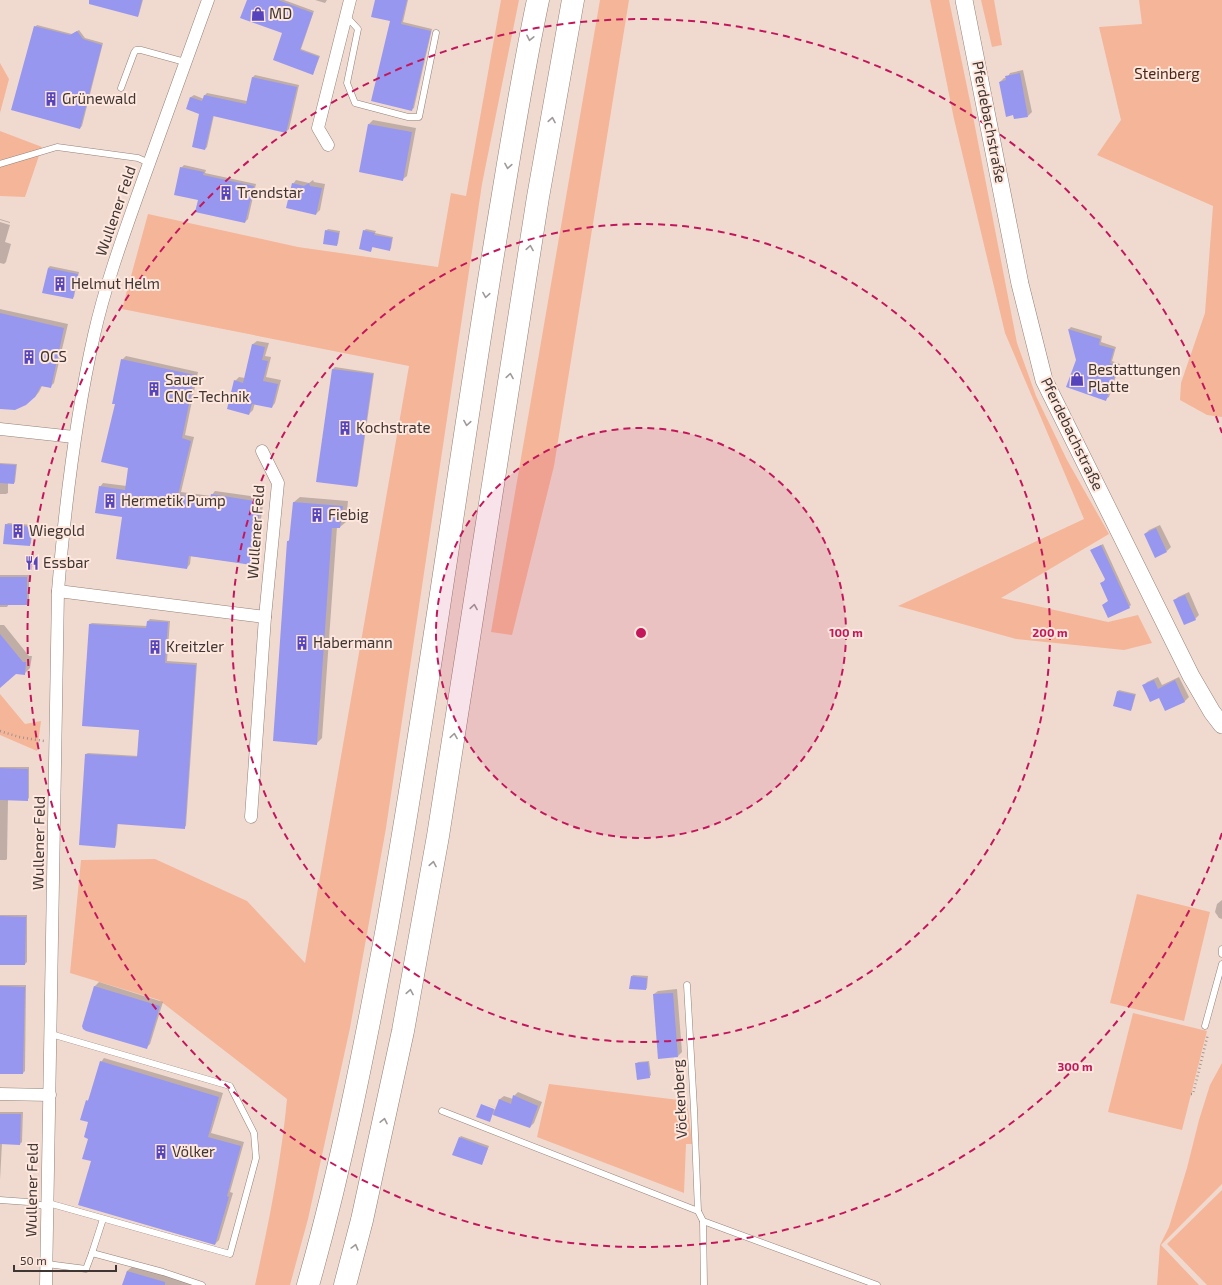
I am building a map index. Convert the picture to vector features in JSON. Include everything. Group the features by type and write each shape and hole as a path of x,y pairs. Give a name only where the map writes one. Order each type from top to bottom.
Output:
{"highway":[{"path":"308,1285 325,1225 368,1030 404,833 489,280 527,51 538,0"},
{"path":"344,1285 362,1220 404,1031 438,836 538,197 573,0"}],"main road":[{"name":"Pferdebachstraße","path":"964,0 1020,284 1044,380 1191,676 1212,712 1222,725"}],"street":[{"name":"Wullener Feld","path":"46,1285 58,591 65,512 74,437 94,335 104,298 149,163 208,0"},
{"path":"328,145 318,128 350,0"},
{"path":"0,429 74,437"},
{"name":"Wullener Feld","path":"251,818 265,617 278,483 262,451"},
{"path":"58,591 265,617"},
{"path":"0,1094 50,1095"}],"lane":[{"path":"346,16 358,29 348,83 355,103 408,117 419,117 436,33"},
{"path":"121,88 136,50 186,62"},
{"path":"0,164 57,147 138,158 149,163"},
{"path":"1222,949 1222,954"},
{"path":"1206,1026 1222,964"},
{"name":"Vöckenberg","path":"687,985 698,1211"},
{"path":"0,1200 48,1205 230,1254 256,1158 254,1133 230,1086 51,1034"},
{"path":"442,1111 698,1211 703,1221 704,1285"},
{"path":"47,1264 86,1268 103,1219"},
{"path":"703,1221 877,1285"},
{"path":"92,1253 163,1272 202,1285"}],"path":[{"path":"0,731 19,737 56,743"},
{"path":"1191,1094 1193,1094 1208,1032 1206,1026"}],"green space":[{"path":"501,0 519,0 482,184 386,828 350,1028 308,1219 290,1285 255,1285 274,1192 287,1099 159,1000 70,973 81,860 155,859 247,901 305,963 409,366 122,309 148,214 298,247 438,267 451,193 466,196"},
{"path":"600,0 629,0 554,466 512,635 491,632"},
{"path":"930,0 949,0 1017,343 1036,396 1067,460 1109,534 1001,598 1108,622 1138,615 1152,643 1124,650 1016,639 898,606 1084,519 1005,333 954,119"},
{"path":"981,0 994,0 1002,45 992,47"},
{"name":"Steinberg","path":"1139,0 1222,0 1222,417 1207,415 1180,400 1181,383 1205,313 1213,206 1097,155 1121,120 1099,27 1142,24"},
{"path":"0,63 9,79 0,113"},
{"path":"0,131 42,147 25,197 0,196"},
{"path":"0,694 25,724 41,721 37,751 0,735"},
{"path":"1137,894 1210,912 1184,1021 1110,1003"},
{"path":"1133,1013 1207,1031 1182,1130 1108,1112"},
{"path":"1222,1063 1222,1184 1161,1245 1199,1285 1157,1285 1160,1245 1169,1227 1210,1085"},
{"path":"549,1084 687,1101 692,1144 686,1144 684,1193 537,1137"},
{"path":"1222,1190 1222,1285 1207,1285 1167,1244"}],"building":[{"path":"89,0 142,0 138,17 89,4"},
{"path":"247,0 278,0 313,13 300,50 319,57 313,75 273,60 282,33 240,18"},
{"path":"375,0 407,0 401,24 431,31 412,111 371,101 390,21 371,17"},
{"path":"34,26 70,35 77,31 83,39 102,45 80,129 11,110"},
{"path":"1020,73 1028,117 1014,119 1013,115 1006,117 999,82 1006,80 1005,76"},
{"path":"252,77 297,87 286,133 213,116 205,150 192,147 199,114 186,109 190,97 202,101 204,95 246,104"},
{"path":"368,124 412,132 403,181 359,172"},
{"name":"Trendstar","path":"180,167 204,172 203,175 254,186 245,223 195,212 198,200 174,195"},
{"path":"292,183 304,186 309,183 310,186 322,188 316,215 286,208"},
{"path":"325,230 339,233 337,246 323,244"},
{"path":"363,230 375,233 374,235 392,238 390,251 372,247 371,252 359,249"},
{"name":"Helmut Helm","path":"48,268 78,274 73,299 42,293"},
{"name":"OCS","path":"0,313 64,328 51,388 41,386 35,397 26,405 15,410 0,409"},
{"path":"1068,329 1100,339 1099,345 1114,349 1110,363 1118,366 1106,401 1066,387 1076,360"},
{"path":"252,344 265,347 262,360 268,361 263,381 278,384 272,408 252,404 249,415 227,409 234,380 243,383"},
{"path":"121,359 195,375 182,438 191,441 178,495 210,499 211,494 261,502 252,565 189,556 187,569 116,559 122,517 95,513 99,486 125,490 128,468 101,462 115,404 112,404"},
{"name":"Kochstrate","path":"332,369 373,374 357,487 316,482"},
{"path":"0,464 16,465 14,484 0,483"},
{"name":"Habermann","path":"293,502 343,506 340,528 332,528 317,745 273,741 287,541 289,541"},
{"name":"Wiegold","path":"5,524 32,527 30,546 3,544"},
{"path":"1156,528 1167,552 1155,558 1144,534"},
{"path":"1101,545 1130,608 1108,618 1102,605 1108,601 1100,583 1105,579 1090,550"},
{"path":"0,577 27,577 27,605 0,605"},
{"path":"1185,595 1196,620 1184,625 1173,600"},
{"path":"147,621 168,622 165,663 196,665 185,829 117,824 115,848 79,845 85,754 137,757 139,730 82,726 89,624 146,628"},
{"path":"0,634 23,662 26,662 25,675 16,674 0,688"},
{"path":"1154,680 1158,689 1175,680 1185,702 1165,711 1159,698 1150,702 1142,685"},
{"path":"1117,691 1135,695 1131,711 1113,706"},
{"path":"0,768 28,769 28,801 0,800"},
{"path":"0,916 26,917 25,965 0,965"},
{"path":"631,976 647,978 646,990 629,989"},
{"path":"0,986 25,987 23,1074 0,1074"},
{"path":"94,986 160,1006 147,1049 83,1029 82,1026"},
{"path":"673,993 678,1057 658,1059 653,994"},
{"name":"Völker","path":"100,1061 219,1097 208,1137 241,1146 227,1196 229,1197 215,1245 78,1205 91,1161 82,1159 88,1139 84,1137 88,1122 80,1120 86,1100 88,1101"},
{"path":"648,1062 650,1078 637,1080 635,1063"},
{"path":"513,1095 538,1106 530,1128 493,1115 499,1099 511,1104"},
{"path":"481,1104 494,1109 490,1122 476,1117"},
{"path":"0,1114 21,1114 20,1145 0,1144"},
{"path":"459,1137 488,1148 482,1165 452,1155"},
{"path":"127,1271 165,1282 165,1285 122,1285"}],"place":[{"name":"MD","path":"258,14"},
{"name":"Grünewald","path":"51,99"},
{"name":"Trendstar","path":"226,193"},
{"name":"Helmut Helm","path":"60,284"},
{"name":"OCS","path":"29,357"},
{"name":"Bestattungen Platte","path":"1077,379"},
{"name":"Sauer CNC-Technik","path":"154,389"},
{"name":"Kochstrate","path":"345,428"},
{"name":"Hermetik Pump","path":"110,501"},
{"name":"Fiebig","path":"317,515"},
{"name":"Wiegold","path":"18,531"},
{"name":"Essbar","path":"32,563"},
{"name":"Habermann","path":"302,643"},
{"name":"Kreitzler","path":"155,647"},
{"name":"Völker","path":"161,1152"}]}
